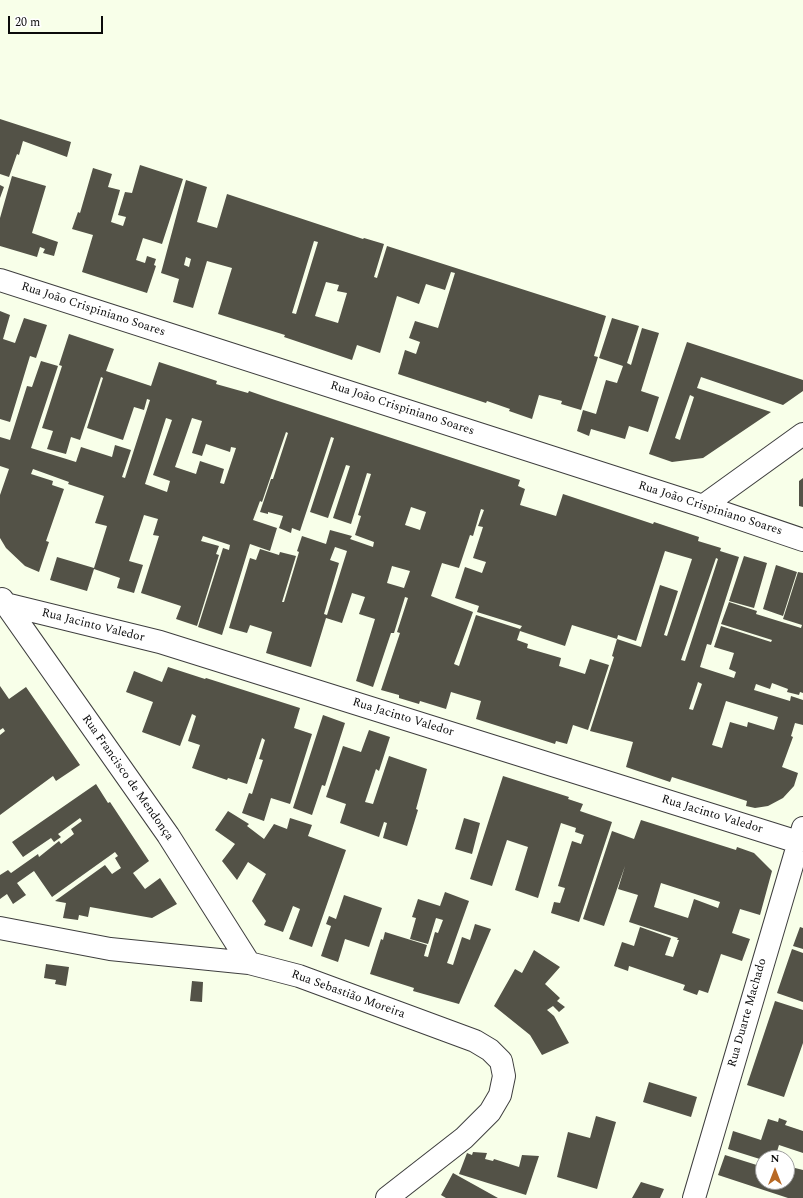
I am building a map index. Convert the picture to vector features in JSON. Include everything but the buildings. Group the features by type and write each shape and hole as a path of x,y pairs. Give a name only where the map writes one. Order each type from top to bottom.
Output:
{"street":[{"name":"Rua João Crispiniano Soares","path":"0,280 703,506 803,540"},
{"path":"703,506 803,434"},
{"name":"Rua Jacinto Valedor","path":"3,600 160,642 801,835"},
{"name":"Rua Francisco de Mendonça","path":"3,600 168,835 249,963"},
{"name":"Rua Duarte Machado","path":"694,1198 801,835"},
{"name":"Rua Sebastião Moreira","path":"0,928 110,949 249,963 299,976 475,1041 490,1050 501,1061 504,1076 500,1094 490,1112 464,1138 387,1198"}]}
